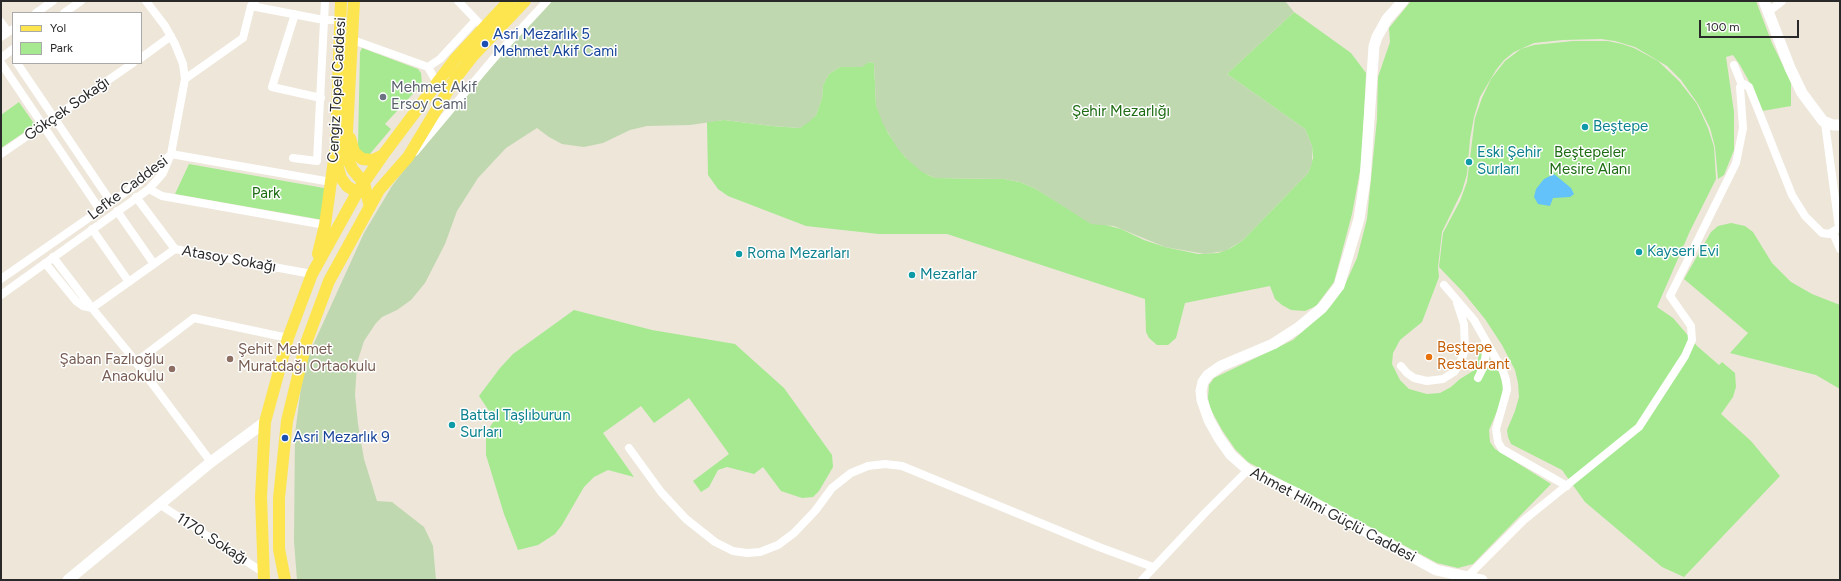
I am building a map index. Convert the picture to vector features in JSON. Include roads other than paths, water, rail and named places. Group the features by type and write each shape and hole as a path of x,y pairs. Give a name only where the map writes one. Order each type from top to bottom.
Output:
{"main road":[{"name":"Cengiz Topel Caddesi","path":"312,274 325,225 336,145 341,1"},
{"name":"Cengiz Topel Caddesi","path":"354,1 346,150 348,160 363,189"},
{"path":"264,577 261,497 265,422 288,338 312,274 383,155 460,54 480,24 509,1"},
{"path":"285,580 279,549 279,498 286,421 306,343 329,281 380,190 408,157 446,92 459,74 525,1"},
{"path":"348,130 354,152 358,156 367,160 378,158 383,155"},
{"path":"336,145 338,168 341,178 347,186 380,190"},
{"path":"363,189 370,207"}],"street":[{"path":"37,12 53,1"},
{"path":"65,12 81,1"},
{"path":"146,1 172,36 183,64 184,79 171,154 330,182"},
{"path":"293,158 317,161 325,1"},
{"path":"428,67 440,59 480,24 458,1"},
{"path":"408,157 420,148 469,88 547,1"},
{"name":"Ahmet Hilmi Güçlü Caddesi","path":"1403,1 1387,19 1377,37 1374,46 1365,180 1359,219 1339,286 1322,308 1298,328 1273,344 1221,366 1208,375 1203,382 1201,391 1202,400 1209,420 1219,438 1231,455 1248,470 1302,496 1436,570 1482,580"},
{"path":"1764,1 1790,68 1802,93 1813,110 1826,123 1834,126 1840,125"},
{"path":"1768,12 1782,1"},
{"path":"184,79 243,38 253,4 324,20 341,20"},
{"path":"294,14 272,87 321,98"},
{"path":"1,22 7,33"},
{"path":"142,57 172,36"},
{"path":"353,40 428,67 437,83"},
{"path":"1,58 12,53"},
{"path":"1,63 100,210"},
{"path":"18,64 111,202"},
{"name":"Gökçek Sokağı","path":"1,154 132,64"},
{"path":"1734,65 1742,85"},
{"path":"1742,85 1749,87 1796,200 1805,216 1822,233 1833,233 1839,228 1826,123"},
{"path":"1468,576 1524,520 1639,428 1685,356 1692,340 1692,333 1688,320 1670,296 1736,163 1743,128 1739,90 1742,85"},
{"name":"Lefke Caddesi","path":"1,294 149,189 163,173 171,154"},
{"name":"Lefke Caddesi","path":"2,277 139,183 171,154"},
{"path":"149,189 162,196 325,225"},
{"path":"136,198 175,249"},
{"path":"117,211 154,264"},
{"path":"92,229 129,282"},
{"path":"1833,233 1840,249"},
{"name":"Atasoy Sokağı","path":"92,308 175,249 312,274"},
{"path":"54,257 92,308 136,362 211,462"},
{"path":"45,263 76,301 83,306 92,308"},
{"path":"2,277 10,288"},
{"path":"1444,285 1474,320 1503,371 1507,390 1496,429 1498,442 1502,449 1567,486"},
{"path":"1401,366 1414,378 1427,381 1443,379 1454,372 1460,363 1465,350 1464,324 1456,299"},
{"path":"136,362 194,318 288,338"},
{"path":"1478,378 1484,366 1486,352 1485,338"},
{"path":"68,580 91,559 211,462 265,422"},
{"path":"629,448 661,492 686,519 715,542 733,551 747,553 760,552 778,545 794,533 814,512 832,488 851,473 868,466 885,464 909,469 1099,548 1153,567"},
{"path":"1142,580 1248,470"},
{"name":"1170. Sokağı","path":"160,504 264,577"},
{"path":"76,580 91,559"}],"water":[{"path":"1554,174 1571,188 1574,194 1570,197 1553,198 1550,206 1538,204 1534,197 1536,189 1544,179"}],"place":[{"name":"Asri Mezarlık 5 Mehmet Akif Cami","path":"485,44"},
{"name":"Mehmet Akif Ersoy Cami","path":"383,97"},
{"name":"Beştepe","path":"1585,127"},
{"name":"Eski Şehir Surları","path":"1469,162"},
{"name":"Kayseri Evi","path":"1639,252"},
{"name":"Roma Mezarları","path":"739,254"},
{"name":"Mezarlar","path":"912,275"},
{"name":"Beştepe Restaurant","path":"1429,357"},
{"name":"Şehit Mehmet Muratdağı Ortaokulu","path":"230,359"},
{"name":"Şaban Fazlıoğlu Anaokulu","path":"172,369"},
{"name":"Battal Taşlıburun Surları","path":"452,425"},
{"name":"Asri Mezarlık 9","path":"285,438"}],"park label":[{"name":"Şehir Mezarlığı","path":"1121,112"},
{"name":"Beştepeler Mesire Alanı","path":"1590,162"},
{"name":"Park","path":"266,194"}]}
